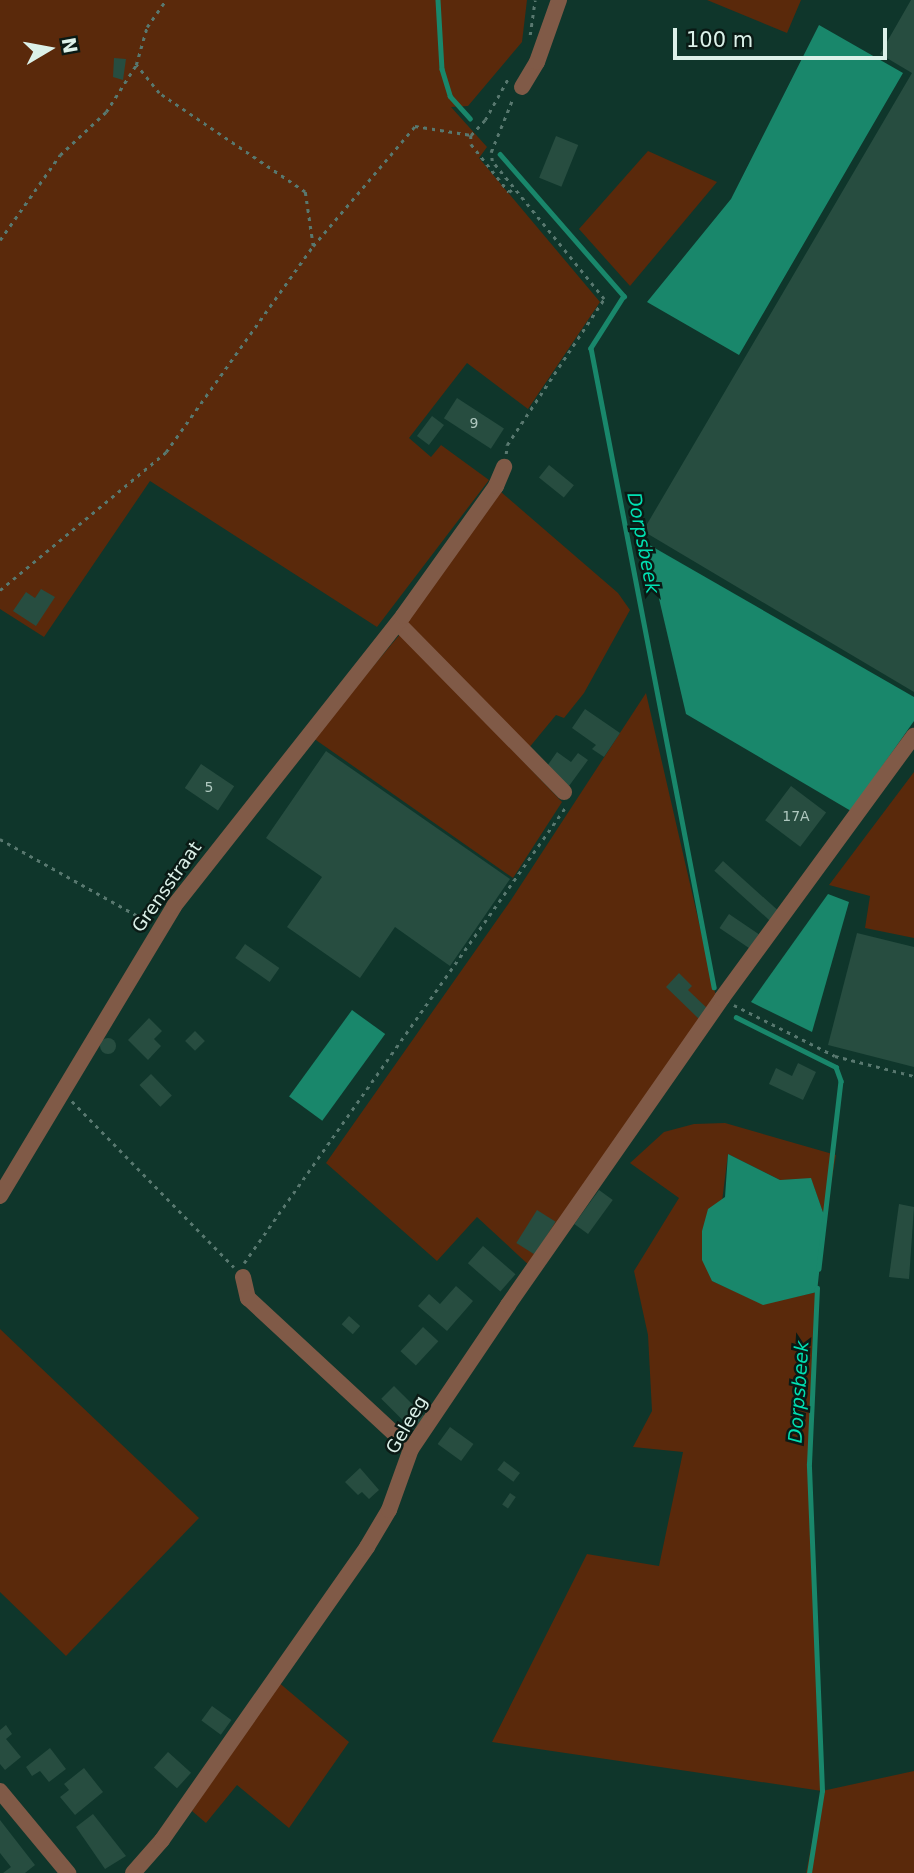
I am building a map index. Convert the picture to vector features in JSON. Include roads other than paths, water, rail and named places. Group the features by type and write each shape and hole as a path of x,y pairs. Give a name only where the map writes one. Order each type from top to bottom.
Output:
{"street":[{"path":"522,87 537,62 559,0"},
{"name":"Grensstraat","path":"0,1196 160,928 398,622 496,486 504,467"},
{"path":"398,622 564,792"},
{"name":"Geleeg","path":"133,1873 162,1840 367,1546 389,1510 411,1450 722,998 914,736"},
{"path":"243,1277 248,1298 411,1450"},
{"path":"0,1791 68,1873"}],"waterway":[{"name":"Dorpsbeek","path":"438,0 442,69 450,96 470,118"},
{"name":"Dorpsbeek","path":"500,154 624,296 591,348 714,987"},
{"name":"Dorpsbeek","path":"736,1017 836,1067 841,1081 819,1269"},
{"name":"Dorpsbeek","path":"809,1873 822,1791 809,1464 817,1288"}]}
